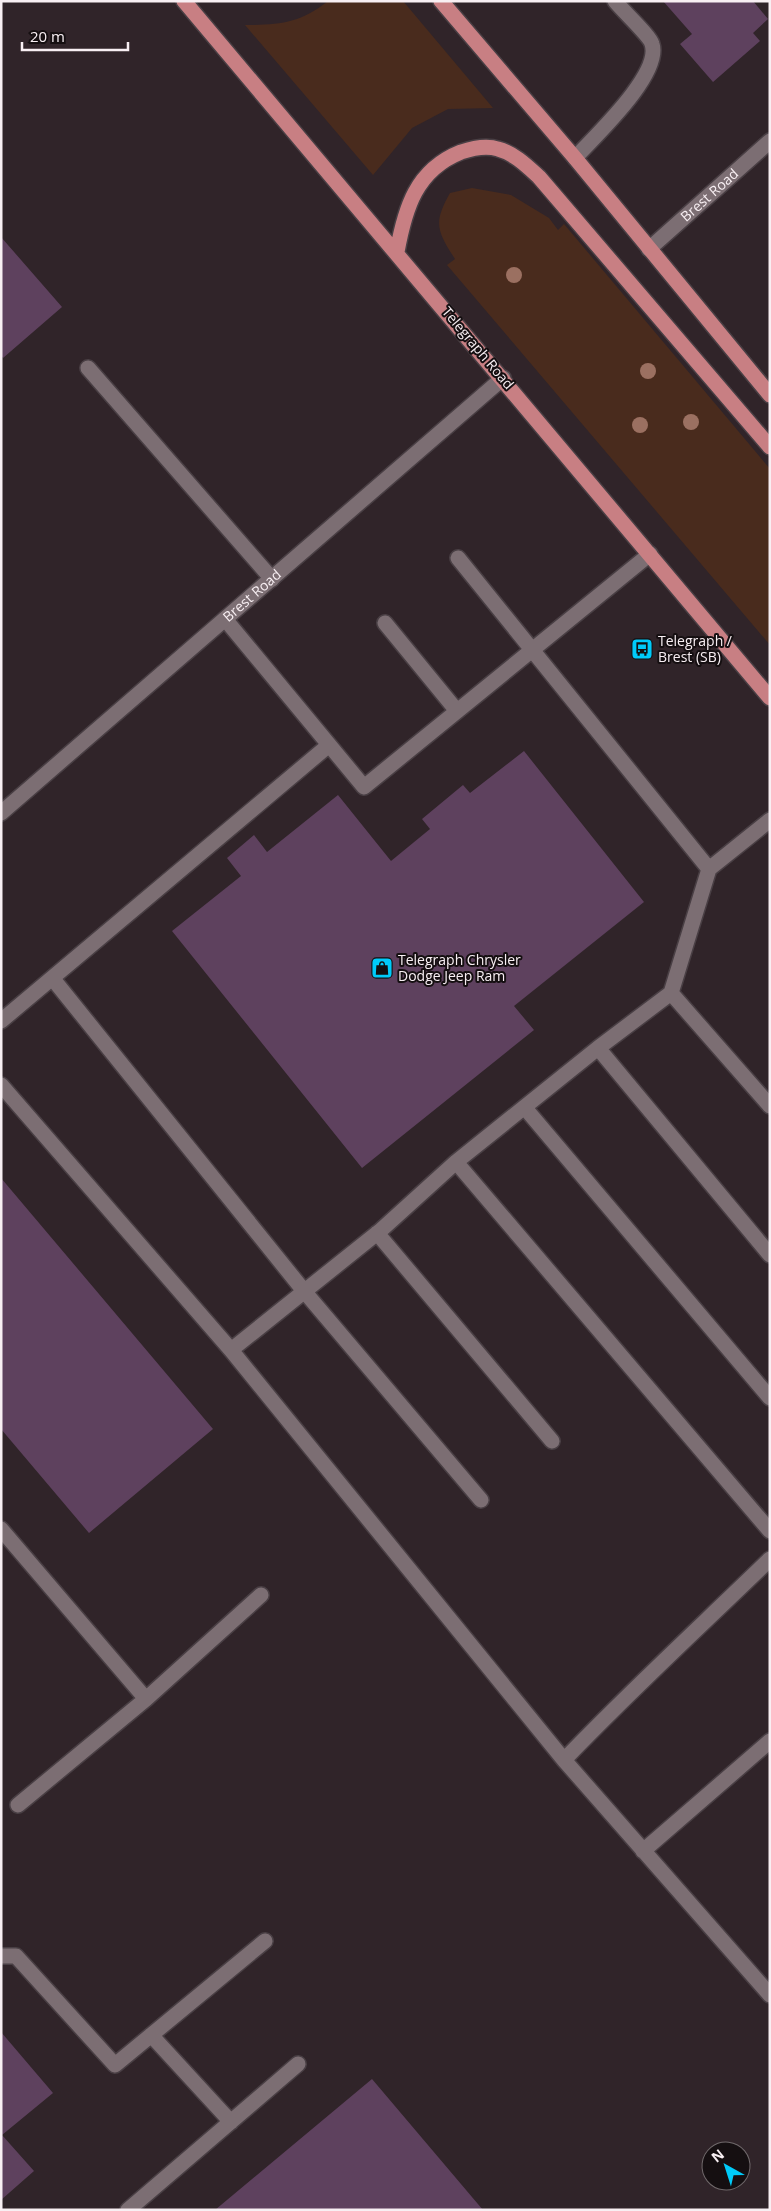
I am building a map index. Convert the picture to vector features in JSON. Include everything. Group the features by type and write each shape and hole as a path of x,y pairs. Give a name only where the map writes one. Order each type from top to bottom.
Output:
{"main road":[{"name":"Telegraph Road","path":"184,1 503,378 770,698"},
{"path":"446,3 770,395"},
{"path":"397,252 404,217 416,190 430,171 446,158 474,147 499,149 522,162 539,177 770,447"}],"street":[{"path":"575,158 636,93 654,57 652,43 615,1"},
{"name":"Brest Road","path":"649,249 770,141"},
{"path":"88,368 272,579"},
{"name":"Brest Road","path":"1,813 503,378"},
{"path":"225,619 364,787 650,554"},
{"path":"458,558 709,869"},
{"path":"385,623 457,711"},
{"path":"1,1021 329,745"},
{"path":"231,1350 377,1233 456,1162 598,1048 671,993 709,869 770,820"},
{"path":"53,979 304,1291 481,1500"},
{"path":"671,993 770,1106"},
{"path":"598,1048 770,1254"},
{"path":"1,1085 231,1350 564,1760 770,1995"},
{"path":"525,1108 770,1398"},
{"path":"456,1162 770,1530"},
{"path":"377,1233 552,1441"},
{"path":"1,1529 146,1699"},
{"path":"564,1760 632,1689 698,1629 770,1559"},
{"path":"18,1804 146,1699 261,1596"},
{"path":"643,1851 770,1741"},
{"path":"1,1956 16,1956 115,2065 265,1941"},
{"path":"151,2035 230,2122"},
{"path":"128,2210 298,2064"}],"shaded area":[{"path":"328,1 403,1 493,108 448,109 412,128 373,175 245,25 289,21 308,14"},
{"path":"472,188 511,195 549,218 558,230 564,224 770,469 770,645 447,265 455,259 441,234 439,220 441,212 450,193"}],"building":[{"path":"663,1 753,1 768,19 753,33 760,41 713,82 680,44 692,34"},
{"path":"1,237 62,307 3,358 1,355"},
{"name":"Telegraph Chrysler Dodge Jeep Ram","path":"524,751 644,902 514,1006 534,1030 362,1168 172,931 241,876 227,858 254,835 267,852 338,795 391,861 430,829 422,819 463,785 470,793"},
{"path":"1,1178 213,1429 89,1533 1,1429"},
{"path":"1,2032 53,2093 2,2135 34,2171 1,2200"},
{"path":"372,2079 483,2210 215,2210"}],"place":[{"name":"Telegraph / Brest (SB)","path":"642,649"},
{"name":"Telegraph Chrysler Dodge Jeep Ram","path":"382,968"}]}
